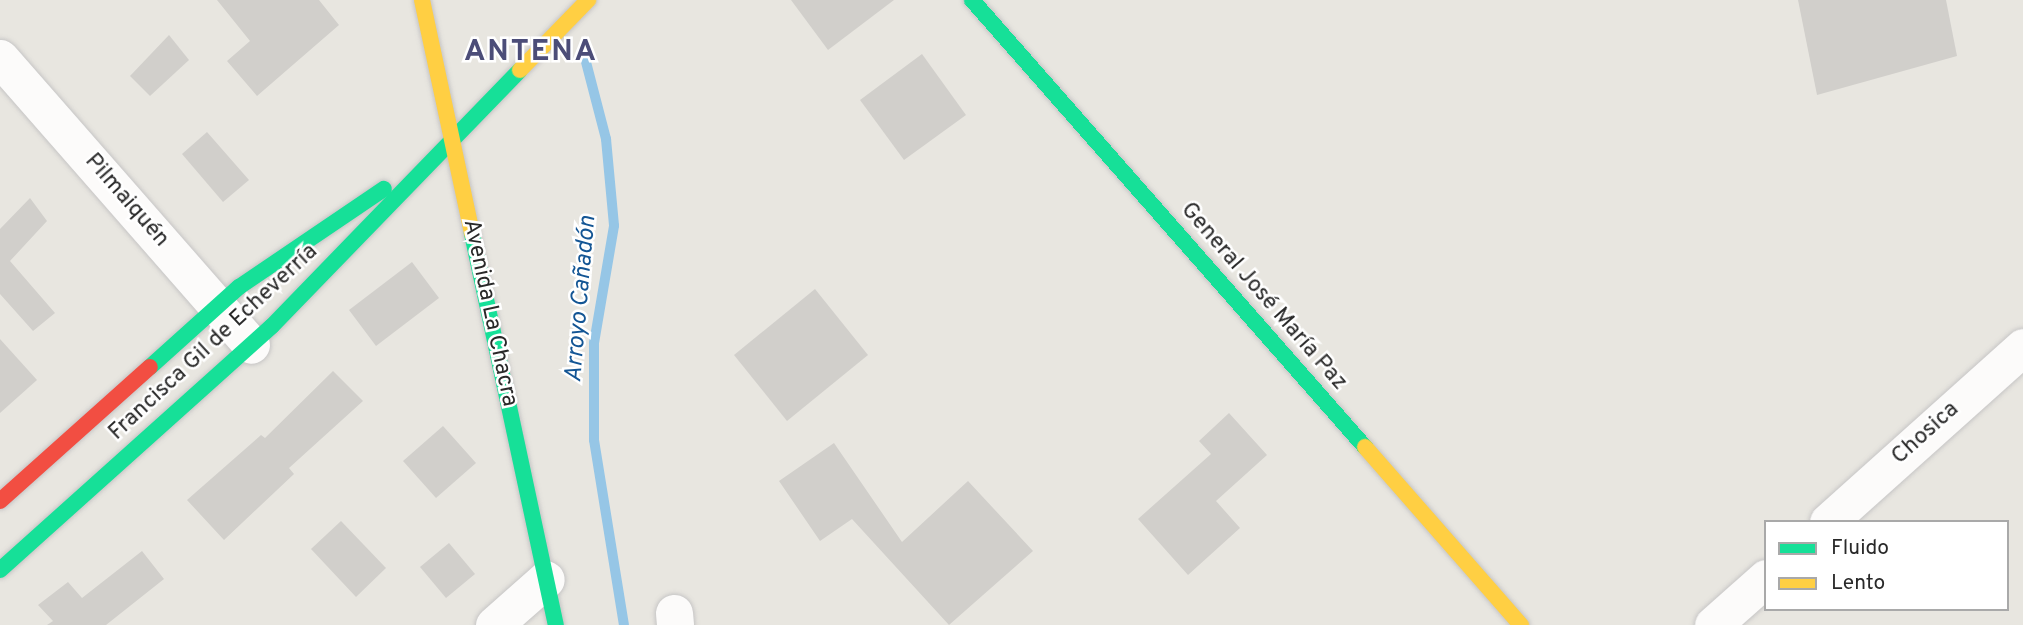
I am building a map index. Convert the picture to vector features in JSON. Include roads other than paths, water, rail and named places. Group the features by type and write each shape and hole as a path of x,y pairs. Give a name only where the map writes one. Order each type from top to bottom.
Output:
{"street":[{"name":"Avenida La Chacra","path":"422,0 555,625"},
{"name":"Francisca Gil de Echeverría","path":"0,570 251,345 453,143 588,0"},
{"name":"General José María Paz","path":"972,0 1521,625"},
{"name":"Pilmaiquén","path":"0,58 251,345"},
{"name":"Francisca Gil de Echeverría","path":"0,501 217,306 261,270 453,143"},
{"name":"Chosica","path":"1830,520 2023,347"},
{"path":"494,625 546,579"},
{"path":"1713,625 1764,580"}],"waterway":[{"name":"Arroyo Cañadón","path":"586,62 606,139 614,226 594,343 594,440 624,625"}],"district":[{"name":"ANTENA","path":"531,53"}]}
